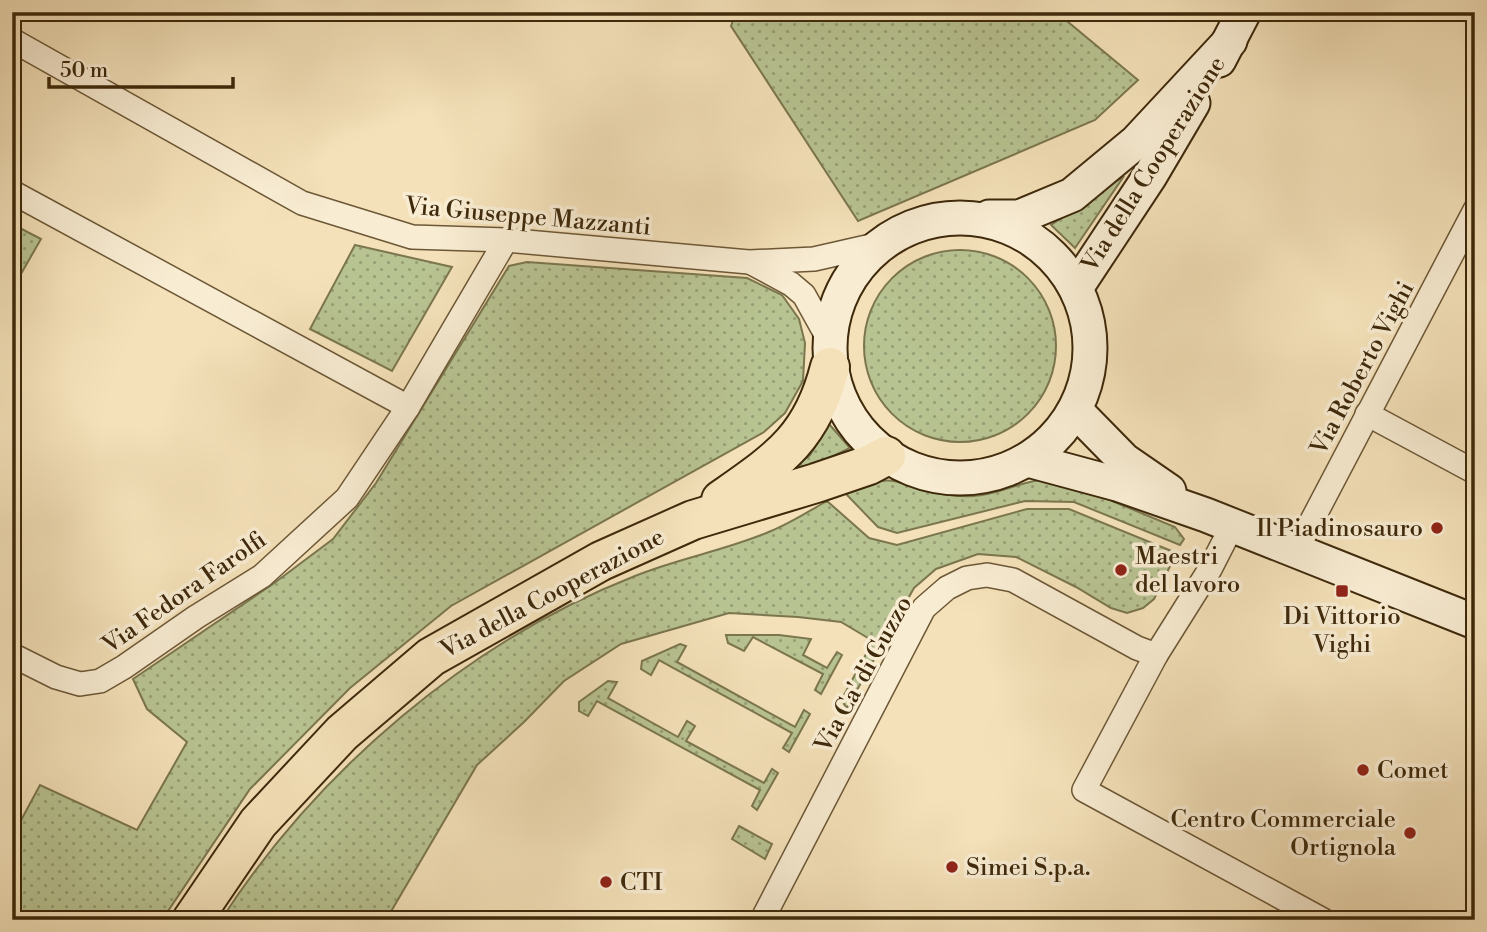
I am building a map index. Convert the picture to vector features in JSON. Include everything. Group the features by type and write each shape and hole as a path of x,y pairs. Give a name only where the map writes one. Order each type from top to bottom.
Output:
{"highway":[{"name":"Via della Cooperazione","path":"693,520 774,463 809,424 822,396 829,353"},
{"name":"Via della Cooperazione","path":"192,920 258,823 342,733 431,657 600,561 693,520 816,484 886,456"}],"main road":[{"name":"Via della Cooperazione","path":"946,218 1019,217 1072,195 1136,142 1237,26"},
{"name":"Via della Cooperazione","path":"1076,288 1150,176 1237,26"},
{"path":"946,218 972,218 998,223 1022,233 1043,248 1062,266 1076,288 1087,317 1091,349 1087,381 1075,410 1055,438 1028,460 1001,472 971,478 941,478 912,470 886,456 859,432 840,401 829,353 833,312 844,286 860,263 880,244 900,231 946,218"},
{"path":"1075,410 1124,460 1219,521"},
{"path":"1028,460 1117,484 1219,521 1475,622"}],"street":[{"name":"Via Giuseppe Mazzanti","path":"12,40 302,203 412,237 506,240 749,262 814,259 880,244"},
{"path":"12,192 408,407"},
{"name":"Via Roberto Vighi","path":"1296,551 1475,210"},
{"name":"Via Fedora Farolfi","path":"12,654 55,677 80,684 100,681 262,576 347,498 408,407 506,240"},
{"name":"Via Giuseppe Mazzanti","path":"749,262 791,284 804,295 829,353"},
{"path":"1367,414 1475,472"},
{"path":"1219,521 1210,569 1156,655 1084,790 1323,920"},
{"name":"Via Ca' di Guzzo","path":"762,920 924,608 947,588 967,578 987,575 1013,580 1137,648 1156,655"}],"green space":[{"path":"736,12 1056,12 1138,80 1095,120 858,221 731,26"},
{"path":"1124,176 1075,248 1051,225"},
{"path":"12,224 41,239 14,286 12,284"},
{"path":"355,245 452,267 392,371 310,329"},
{"path":"960,250 997,258 1028,278 1048,309 1056,346 1048,383 1028,414 997,434 960,442 923,434 892,414 872,383 864,346 872,309 892,278 923,258"},
{"path":"527,262 747,278 782,295 799,319 805,343 803,381 785,413 764,432 451,606 350,688 250,789 162,920 12,920 12,837 40,785 137,830 187,742 147,709 133,679 273,584 333,539 376,483 509,266"},
{"path":"829,424 850,448 769,487 810,455"},
{"path":"1048,479 1071,484 1175,527 1184,539 1180,545 1074,502 1025,501 897,533 878,527 846,494 868,484 887,481 939,494 973,496"},
{"path":"827,501 869,538 897,545 1027,509 1069,509 1174,552 1175,556 1154,599 1143,608 1127,613 1111,608 1016,557 978,554 936,569 914,588 847,708 843,697 873,641 841,622 729,613 621,644 564,681 477,765 386,920 221,920 260,865 303,813 350,763 456,674 514,636 573,603 635,576 755,538"},
{"path":"726,635 779,635 811,639 803,655 827,668 837,652 842,655 821,694 815,690 823,674 753,637 744,651 728,643"},
{"path":"680,644 686,646 677,662 795,727 804,710 810,714 789,752 783,748 792,733 659,660 651,675 641,669 642,661"},
{"path":"608,681 617,682 608,698 678,737 687,721 695,726 686,741 764,783 772,769 778,773 757,810 752,806 760,790 597,701 588,716 579,711 579,702"},
{"path":"739,826 772,844 765,859 732,839"}],"place":[{"name":"Il Piadinosauro","path":"1437,528"},
{"name":"Maestri del lavoro","path":"1121,570"},
{"name":"Di Vittorio Vighi","path":"1342,591"},
{"name":"Comet","path":"1363,770"},
{"name":"Centro Commerciale Ortignola","path":"1410,833"},
{"name":"Simei S.p.a.","path":"952,867"},
{"name":"CTI","path":"606,882"}]}
